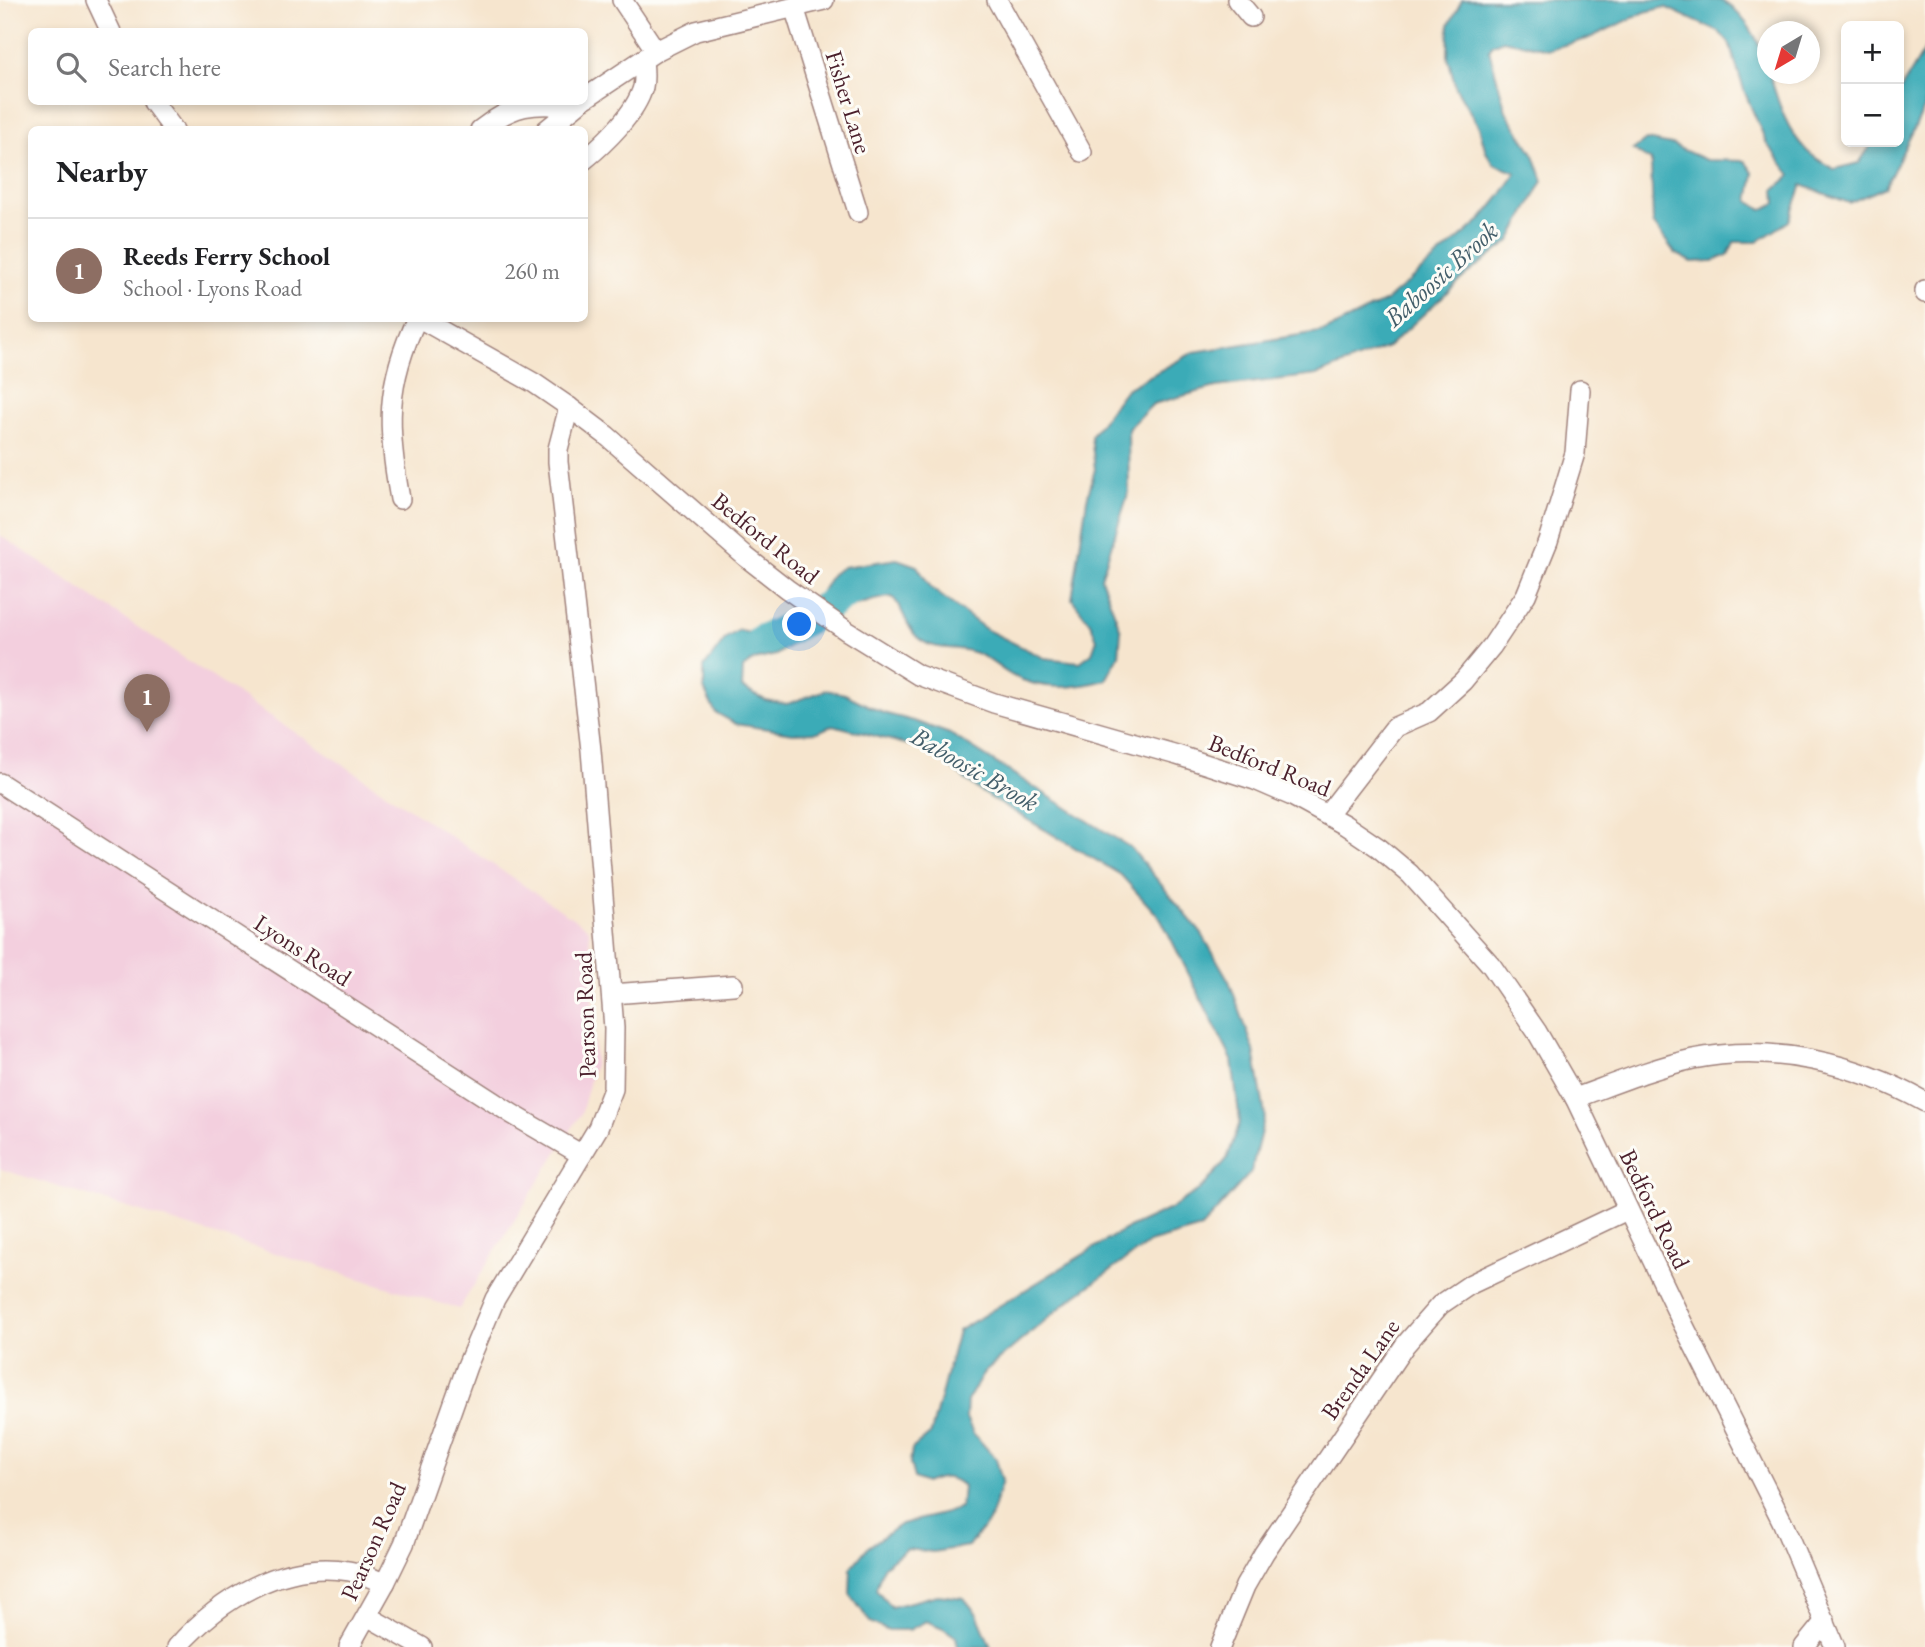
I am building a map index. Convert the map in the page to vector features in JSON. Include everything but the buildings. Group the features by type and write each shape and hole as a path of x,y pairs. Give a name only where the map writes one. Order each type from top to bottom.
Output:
{"street":[{"path":"96,0 109,28"},
{"path":"588,157 625,119 642,91 649,55 622,0"},
{"path":"588,97 649,55 696,32 798,4 824,0"},
{"path":"997,0 1082,152"},
{"path":"1237,0 1251,18"},
{"name":"Fisher Lane","path":"798,4 858,212"},
{"path":"154,105 171,126"},
{"path":"485,126 526,105"},
{"path":"551,126 576,105"},
{"path":"400,499 392,456 390,419 398,366 403,348 416,322"},
{"name":"Bedford Road","path":"425,322 534,383 569,407 606,435 746,557 787,589 847,631 918,675 956,691 1255,780 1327,815 1379,848 1410,874 1491,965 1576,1098 1627,1210 1782,1521 1835,1647"},
{"path":"1327,815 1395,727 1429,712 1463,681 1492,646 1526,596 1548,541 1575,453 1580,390"},
{"name":"Pearson Road","path":"349,1647 385,1583 420,1505 467,1366 490,1309 516,1261 598,1128 613,1089 615,1065 612,994 591,750 558,462 558,449 569,407"},
{"name":"Lyons Road","path":"0,783 512,1114 582,1155"},
{"path":"612,994 733,985"},
{"path":"1576,1098 1660,1067 1734,1053 1780,1056 1833,1065 1897,1086 1925,1102"},
{"name":"Brenda Lane","path":"1220,1647 1245,1586 1264,1553 1405,1345 1428,1317 1455,1295 1488,1275 1627,1210"},
{"path":"177,1647 194,1629 236,1595 280,1575 324,1568 352,1571 385,1583"},
{"path":"367,1616 422,1647"},
{"path":"1804,1647 1825,1621"}],"shaded area":[{"path":"0,535 589,929 595,1062 581,1114 459,1309 0,1169"}],"water":[{"path":"1462,0 1721,0 1740,15 1757,40 1757,84 1773,84 1793,133 1810,154 1834,169 1859,163 1870,147 1904,147 1904,84 1925,49 1925,107 1885,187 1849,203 1802,185 1789,221 1757,242 1734,242 1728,255 1713,261 1692,262 1675,253 1653,223 1651,161 1633,150 1646,140 1672,145 1706,160 1745,161 1754,174 1749,201 1762,210 1776,203 1775,189 1791,175 1767,144 1745,93 1729,43 1719,32 1665,7 1645,12 1587,39 1549,49 1503,40 1493,44 1489,50 1506,111 1534,155 1543,181 1510,241 1467,274 1388,347 1317,375 1216,387 1153,404 1128,429 1129,491 1101,578 1121,631 1119,656 1106,680 1070,687 1034,684 1011,675 975,653 923,641 913,632 892,597 848,606 831,604 822,591 832,574 843,567 897,559 917,566 932,589 987,630 1044,658 1080,662 1092,653 1097,639 1090,623 1072,599 1087,499 1095,469 1091,436 1126,389 1194,352 1325,331 1386,301 1482,219 1516,173 1494,164 1486,152 1479,127 1456,88 1448,57 1449,25"},
{"path":"782,620 801,624 805,635 776,655 754,660 743,668 742,688 765,700 787,704 826,690 845,694 883,713 950,734 1131,848 1202,934 1229,981 1254,1050 1265,1115 1251,1172 1201,1228 1149,1243 1067,1302 985,1371 967,1401 966,1418 973,1433 996,1459 1002,1481 989,1522 968,1546 933,1552 906,1549 883,1567 876,1589 891,1607 938,1595 964,1598 977,1614 991,1647 958,1647 956,1637 926,1621 909,1630 886,1630 870,1622 850,1594 851,1568 867,1548 901,1524 961,1507 963,1486 945,1478 925,1483 914,1478 910,1463 912,1449 931,1433 958,1331 1122,1231 1170,1209 1203,1187 1227,1159 1240,1122 1232,1060 1161,919 1121,875 981,792 935,755 913,746 833,725 818,732 793,733 736,724 715,712 704,689 704,667 726,638 739,630 753,634"}],"waterway":[{"name":"Baboosic Brook","path":"762,640 801,622 848,591 866,583"}],"place":[{"name":"Reeds Ferry School","path":"147,732"}]}
